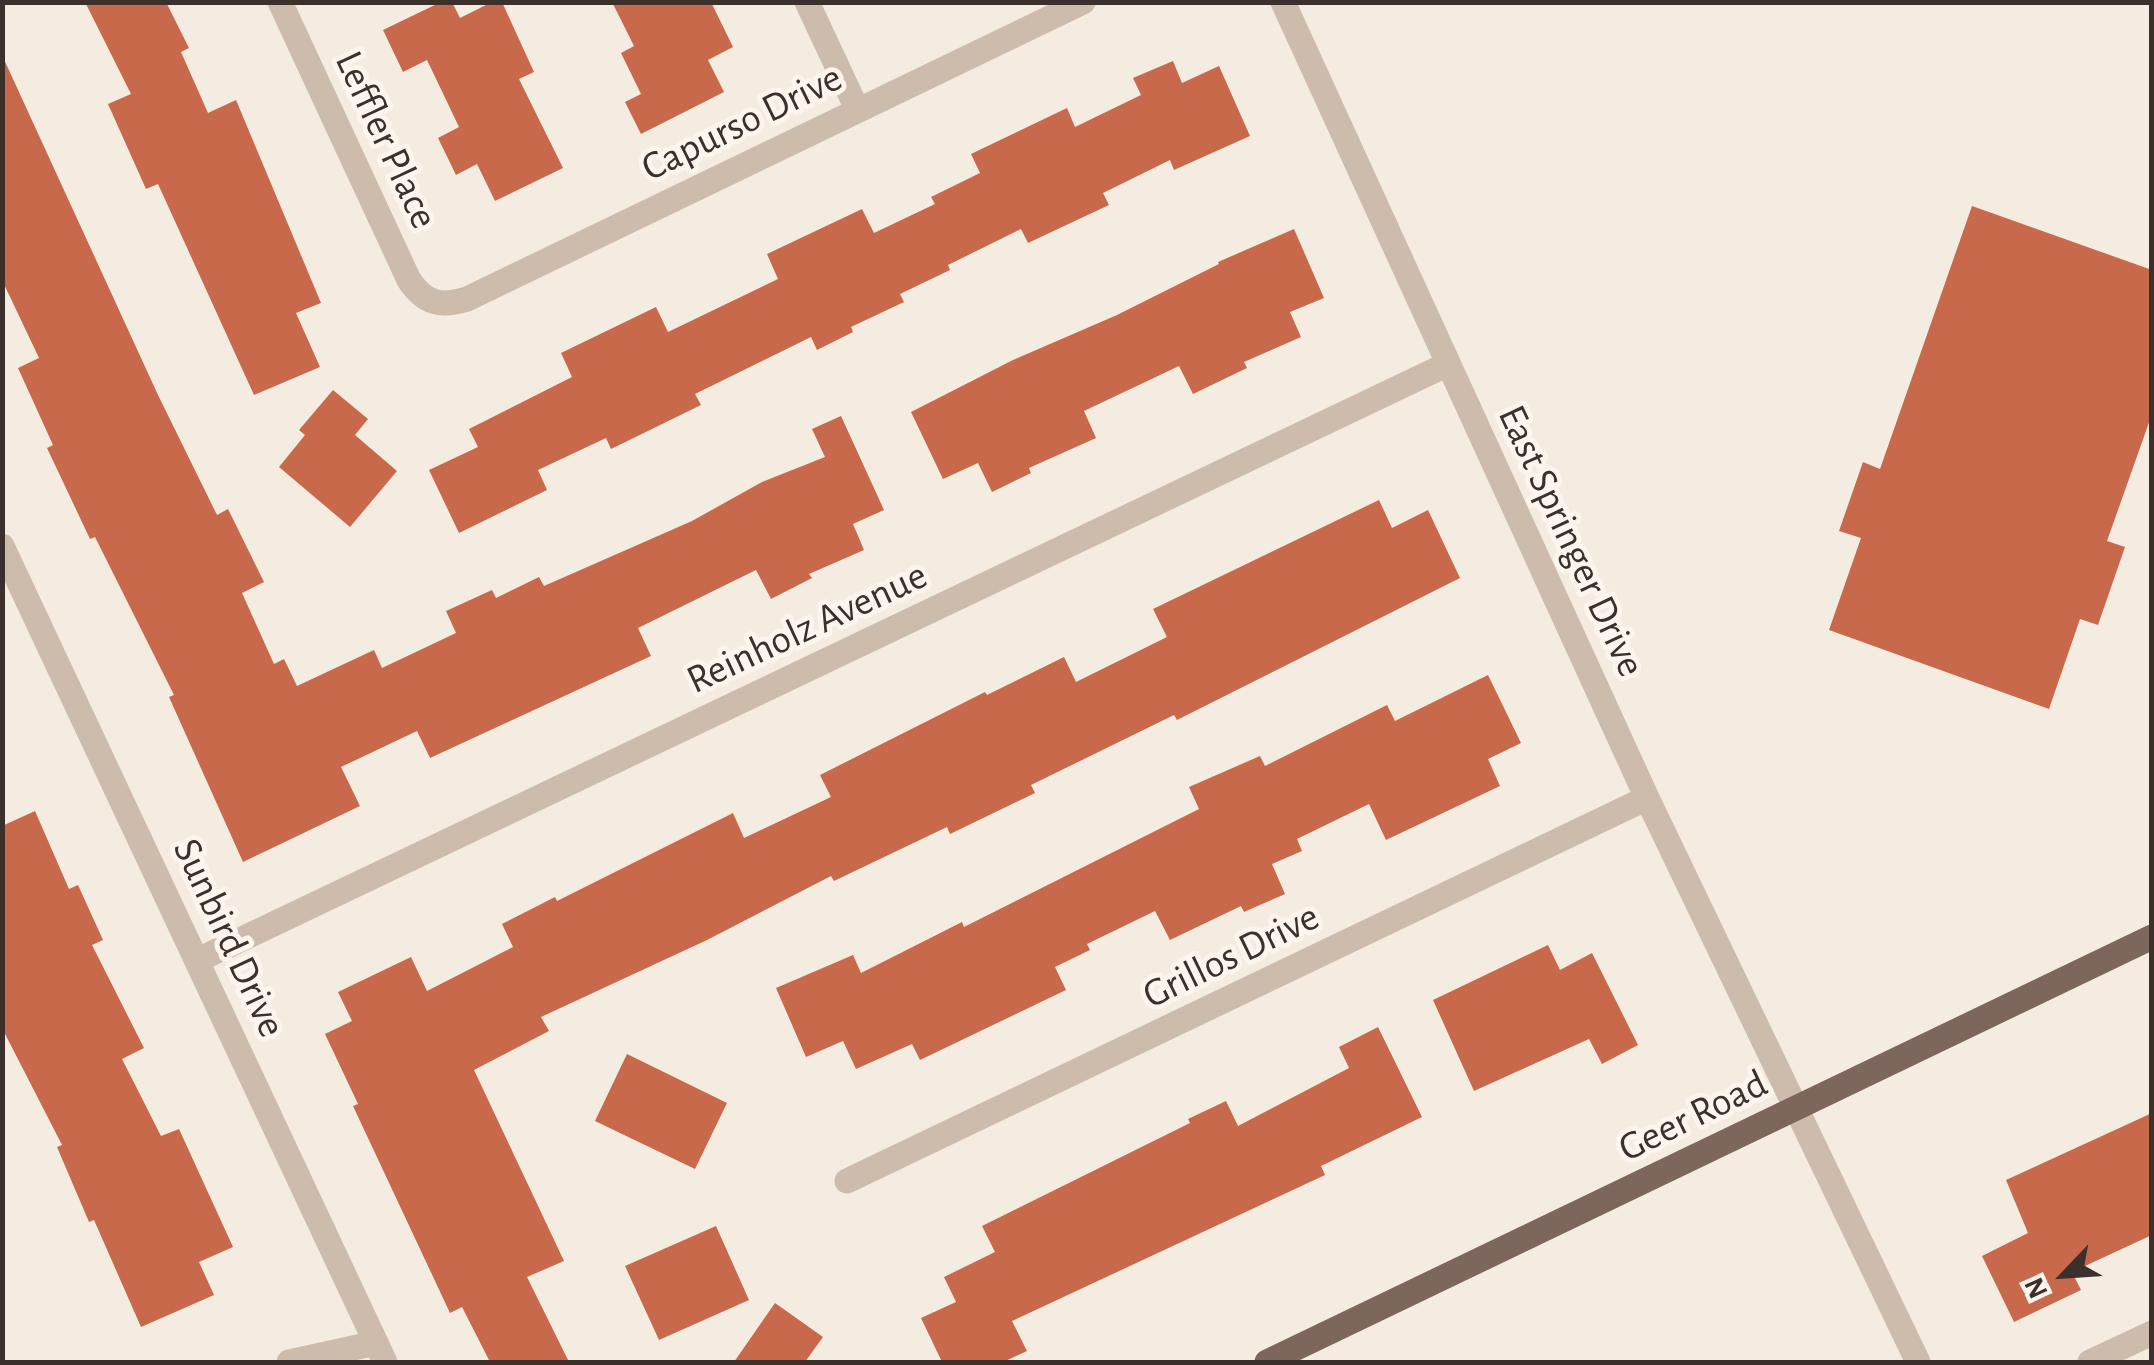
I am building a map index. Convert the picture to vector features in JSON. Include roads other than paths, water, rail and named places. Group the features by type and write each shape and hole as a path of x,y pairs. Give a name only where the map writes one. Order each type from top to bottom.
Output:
{"main road":[{"name":"Geer Road","path":"1267,1362 2152,937"}],"street":[{"name":"Leffler Place","path":"280,2 410,280 417,292 432,303"},
{"path":"807,2 857,109"},
{"name":"Capurso Drive","path":"432,303 467,299 1083,2"},
{"name":"East Springer Drive","path":"1283,2 1647,798 1918,1362"},
{"name":"Reinholz Avenue","path":"198,960 1448,364"},
{"name":"Sunbird Drive","path":"2,546 381,1353"},
{"name":"Grillos Drive","path":"847,1181 1647,798"},
{"path":"2090,1362 2152,1333"},
{"path":"289,1362 381,1353"}]}
